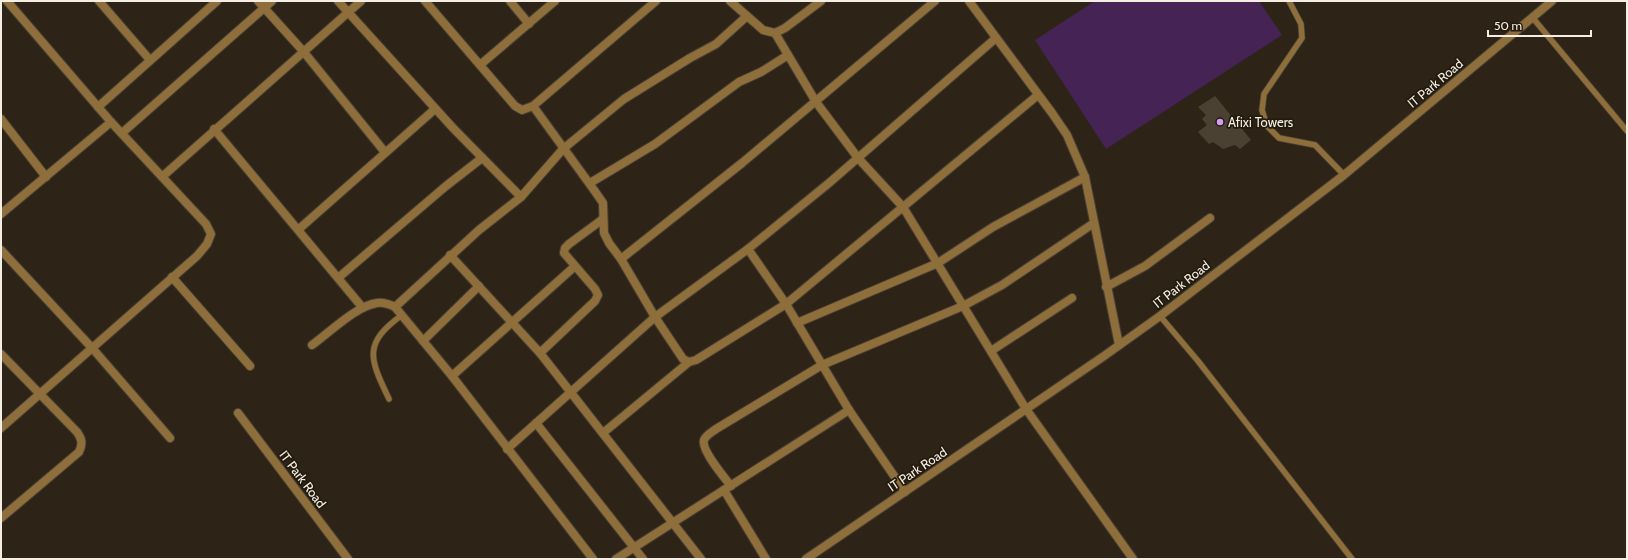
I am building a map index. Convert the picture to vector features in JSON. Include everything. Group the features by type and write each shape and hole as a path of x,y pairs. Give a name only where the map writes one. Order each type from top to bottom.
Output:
{"street":[{"path":"1,428 197,256 207,244 211,234 206,224 163,176 111,122 7,1"},
{"path":"99,1 150,60"},
{"path":"98,107 150,60 208,4 217,1"},
{"path":"258,1 303,51 384,151"},
{"path":"122,133 272,1"},
{"path":"338,1 435,109 521,197"},
{"path":"163,176 214,129 361,1"},
{"path":"425,1 515,106 522,110 533,106 656,1"},
{"path":"510,1 529,24"},
{"path":"480,65 555,1"},
{"path":"730,1 763,30 775,33 785,28 821,1"},
{"path":"621,260 742,164 935,1"},
{"path":"969,1 1066,135 1085,177 1106,288 1119,345"},
{"name":"IT Park Road","path":"806,559 1160,316 1344,176 1552,1"},
{"path":"395,307 450,255 521,197 563,149 624,99 690,58 716,44 747,16"},
{"path":"775,33 816,102 858,158 903,207 1026,409 1133,559"},
{"path":"508,448 655,316 748,249 858,158 996,38"},
{"path":"590,184 655,144 739,82 761,72 788,54"},
{"path":"603,433 689,362 696,360 786,304 1038,95"},
{"path":"533,106 603,204 604,233 609,243 683,359 689,362"},
{"path":"299,229 384,151 435,109"},
{"path":"1,120 46,176"},
{"path":"1,214 111,122"},
{"path":"214,129 299,229 362,307"},
{"path":"338,278 446,186 482,158"},
{"path":"797,323 938,263 993,227 1085,177"},
{"path":"1106,288 1145,266 1210,218"},
{"path":"540,353 596,301 598,295 595,289 574,267 564,253 565,248 603,220"},
{"path":"766,559 705,449 704,441 707,436 822,365 963,306 1002,285 1094,223"},
{"path":"748,249 786,304 849,410 904,492"},
{"path":"1,250 93,348 170,438"},
{"path":"450,255 540,353 701,559"},
{"path":"452,376 574,267"},
{"path":"172,278 250,366"},
{"path":"423,341 479,286"},
{"path":"991,351 1072,298"},
{"path":"312,345 362,307 378,302 386,303 395,307 452,376 593,559"},
{"path":"1,354 76,432 81,439 82,446 80,452 1,518"},
{"path":"616,559 849,410"},
{"name":"IT Park Road","path":"238,413 348,559"},
{"path":"536,423 643,559"}],"lane":[{"path":"1290,2 1301,24 1302,38 1264,94 1262,110 1267,126 1280,138 1315,145 1344,176"},
{"path":"1532,17 1627,131"},
{"path":"389,399 376,370 373,352 377,337 386,327 402,315"},
{"path":"1160,316 1198,360 1352,559"}],"shaded area":[{"path":"1095,1 1259,1 1282,35 1106,149 1035,40"}],"building":[{"name":"Afixi Towers","path":"1215,96 1251,140 1240,149 1235,145 1223,149 1213,142 1209,144 1198,132 1207,125 1202,119 1206,115 1198,107"}],"place":[{"name":"Afixi Towers","path":"1220,122"}]}
